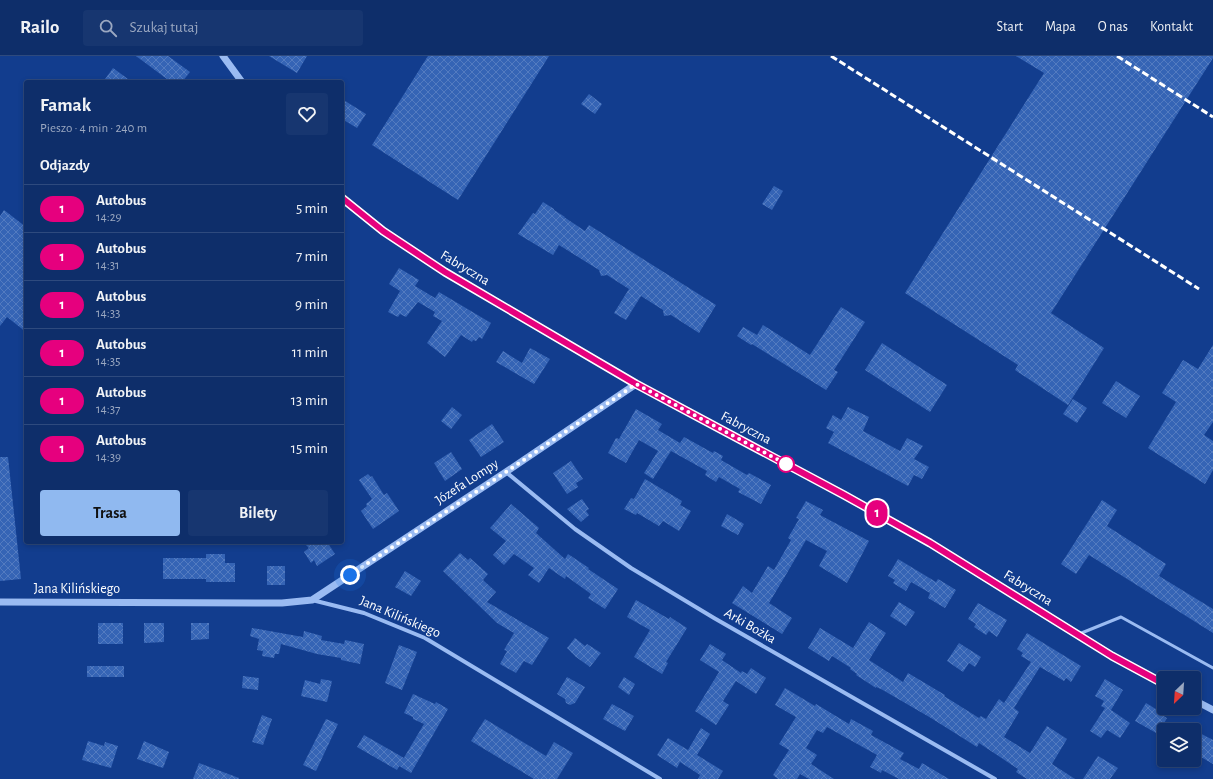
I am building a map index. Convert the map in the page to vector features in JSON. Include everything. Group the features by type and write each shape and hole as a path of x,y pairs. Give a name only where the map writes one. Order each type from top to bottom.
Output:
{"street":[{"path":"223,56 241,80"},
{"name":"Fabryczna","path":"344,200 383,231 445,272 636,384 844,495 930,543 1112,656 1157,680"},
{"name":"Józefa Lompy","path":"312,600 636,384"},
{"name":"Arki Bożka","path":"506,472 575,529 631,568 721,622 995,779"},
{"name":"Jana Kilińskiego","path":"0,602 282,603 312,600 364,613 424,638 660,779"},
{"path":"1201,704 1213,710"}],"lane":[{"path":"1077,634 1121,617 1213,668"}],"building":[{"path":"136,56 168,56 190,72 184,80 168,80"},
{"path":"269,56 307,56 297,73"},
{"path":"428,56 549,56 458,200 372,145"},
{"path":"1016,56 1213,56 1051,313 1104,348 1068,405 1015,370 1018,365 905,293 1044,73"},
{"path":"113,68 129,80 104,80"},
{"path":"589,94 602,104 595,114 581,104"},
{"path":"344,100 366,114 357,128 344,120"},
{"path":"774,186 783,191 772,210 762,204"},
{"path":"543,202 585,231 589,225 716,305 699,333 671,315 664,316 663,310 641,296 626,320 614,313 629,289 607,275 601,276 599,270 559,245 553,255 518,234"},
{"path":"4,210 24,225 24,330 7,317 0,326 0,216"},
{"path":"399,268 419,280 415,286 435,298 439,292 491,323 482,339 479,337 476,341 473,340 472,342 461,335 445,357 427,343 442,321 433,316 435,312 418,302 406,317 400,314 398,317 388,312 400,291 389,284"},
{"path":"841,307 865,322 834,370 838,372 826,390 737,336 743,327 757,335 763,325 810,355"},
{"path":"882,343 947,385 930,412 865,370"},
{"path":"1213,345 1213,422 1204,435 1213,441 1213,470 1205,484 1148,448 1176,402 1162,393 1183,360 1198,369"},
{"path":"530,348 550,359 534,384 496,362 503,351 522,363"},
{"path":"1116,381 1140,396 1126,418 1102,403"},
{"path":"1073,399 1087,408 1077,423 1063,414"},
{"path":"452,407 462,415 451,429 441,421"},
{"path":"848,407 869,417 863,431 900,451 907,438 923,446 914,459 929,467 922,479 914,475 908,486 828,443 834,432 826,428 833,415 841,420"},
{"path":"636,409 662,424 658,430 680,443 684,437 713,453 714,451 723,456 721,460 747,475 749,473 771,485 761,504 738,492 740,489 719,477 716,482 705,475 707,471 671,451 653,479 644,473 658,451 639,440 626,463 608,453 616,438 619,439"},
{"path":"492,424 504,442 481,457 469,440"},
{"path":"451,452 462,469 445,481 434,463"},
{"path":"0,457 8,457 21,579 0,581"},
{"path":"571,461 583,479 576,483 578,487 567,494 553,473"},
{"path":"368,474 371,477 372,476 384,495 387,493 399,511 373,529 361,511 372,499 359,480"},
{"path":"645,479 682,501 680,505 691,511 679,531 663,521 659,526 637,513 636,515 624,509 631,498 634,499"},
{"path":"582,499 589,509 586,511 589,515 581,522 567,509"},
{"path":"1102,500 1117,510 1107,526 1166,564 1159,576 1213,609 1213,633 1089,555 1076,574 1061,564"},
{"path":"806,501 823,510 820,515 869,541 847,583 819,566 827,551 806,540 769,603 792,618 782,634 732,603 743,586 752,593 768,566 774,570 791,540 788,538 799,519 796,518"},
{"path":"511,504 539,528 536,533 565,559 568,554 618,589 605,609 588,598 591,594 566,576 565,579 549,568 539,583 528,575 534,568 514,554 504,565 493,555 506,541 490,528"},
{"path":"727,514 744,524 738,535 721,526"},
{"path":"305,544 328,544 335,554 317,566 314,560 311,563 304,552 309,548"},
{"path":"460,553 468,560 470,558 488,574 483,580 496,592 487,602 549,638 532,665 524,661 516,673 500,664 507,651 504,650 514,633 497,623 443,571"},
{"path":"206,554 225,554 225,563 235,563 235,582 206,582 206,579 163,579 163,558 206,558"},
{"path":"898,559 936,582 938,579 956,590 945,608 928,598 930,593 911,582 906,591 893,583 895,580 888,576"},
{"path":"267,566 285,566 285,585 267,585"},
{"path":"405,571 421,581 411,596 395,587"},
{"path":"636,600 669,619 670,617 687,628 666,662 668,663 662,674 634,657 650,630 627,617"},
{"path":"899,602 915,612 906,626 890,616"},
{"path":"978,603 1007,620 997,637 989,631 986,635 974,627 976,624 968,619"},
{"path":"869,622 886,633 869,660 903,682 908,673 945,695 944,696 979,718 981,716 986,719 999,699 1004,703 1031,662 1021,656 1023,653 1017,649 1027,633 1081,666 1071,682 1066,678 1064,681 1040,667 1014,708 1019,712 1004,737 1030,753 1047,726 1067,739 1052,764 1075,779 1027,779 1016,772 1018,769 979,743 977,747 931,718 881,689 876,688 856,675 857,674 850,669 851,668 832,656 829,661 808,648 820,628 853,648"},
{"path":"98,623 123,623 123,644 98,644"},
{"path":"144,623 164,623 164,642 144,643"},
{"path":"191,623 209,623 209,639 191,640"},
{"path":"252,628 303,637 304,631 322,636 321,640 344,644 345,640 364,644 360,664 281,644 279,654 275,654 274,658 262,656 263,651 257,650 259,639 250,636"},
{"path":"575,638 585,646 587,644 601,653 590,667 576,657 567,648"},
{"path":"959,643 981,657 975,667 969,663 963,672 947,661"},
{"path":"710,644 726,654 722,660 741,673 742,671 747,674 751,668 766,678 756,694 736,681 723,701 729,705 716,725 695,711 719,672 700,660"},
{"path":"399,645 417,652 402,690 385,683"},
{"path":"87,666 124,666 124,677 87,677"},
{"path":"243,676 259,678 258,690 242,688"},
{"path":"567,677 585,687 575,703 570,705 566,703 565,699 557,694"},
{"path":"624,677 635,684 629,695 618,687"},
{"path":"321,679 332,681 327,702 301,696 305,680 320,684"},
{"path":"1105,679 1123,690 1111,710 1130,723 1120,738 1107,730 1101,738 1090,731 1105,708 1101,706 1104,701 1095,696"},
{"path":"785,688 815,706 816,704 849,724 851,719 873,731 871,735 904,753 900,759 919,769 922,763 949,779 899,779 882,770 881,773 870,767 877,755 827,727 823,733 817,730 806,748 817,755 811,764 834,779 809,779 800,774 797,779 778,779 773,775 789,750 779,744 796,717 775,705"},
{"path":"413,694 435,704 436,702 448,709 411,773 399,766 424,724 404,713"},
{"path":"1146,703 1157,710 1157,715 1162,715 1167,718 1164,723 1157,723 1157,733 1135,721"},
{"path":"612,704 634,716 625,731 603,719"},
{"path":"262,715 272,719 263,745 252,742"},
{"path":"326,719 338,724 316,771 303,765"},
{"path":"485,719 546,756 554,742 573,753 557,779 534,779 471,741"},
{"path":"701,728 710,734 697,755 723,771 718,779 698,779 700,775 680,762 677,768 657,755 668,738 688,750"},
{"path":"1201,734 1213,740 1213,764 1201,757"},
{"path":"364,735 404,758 397,770 357,747"},
{"path":"88,741 104,746 105,742 118,746 111,768 82,760"},
{"path":"144,741 169,752 163,768 137,759"},
{"path":"1098,756 1118,768 1110,779 1083,779"},
{"path":"199,763 239,778 239,779 193,779"}],"railway":[{"path":"831,56 1199,289"},
{"path":"1117,56 1213,117"}],"bus line":[{"name":"1","path":"344,200 383,231 445,272 636,384 844,495 930,543 1112,656 1157,680"}],"route":[{"path":"350,575 636,384 786,464"}]}
